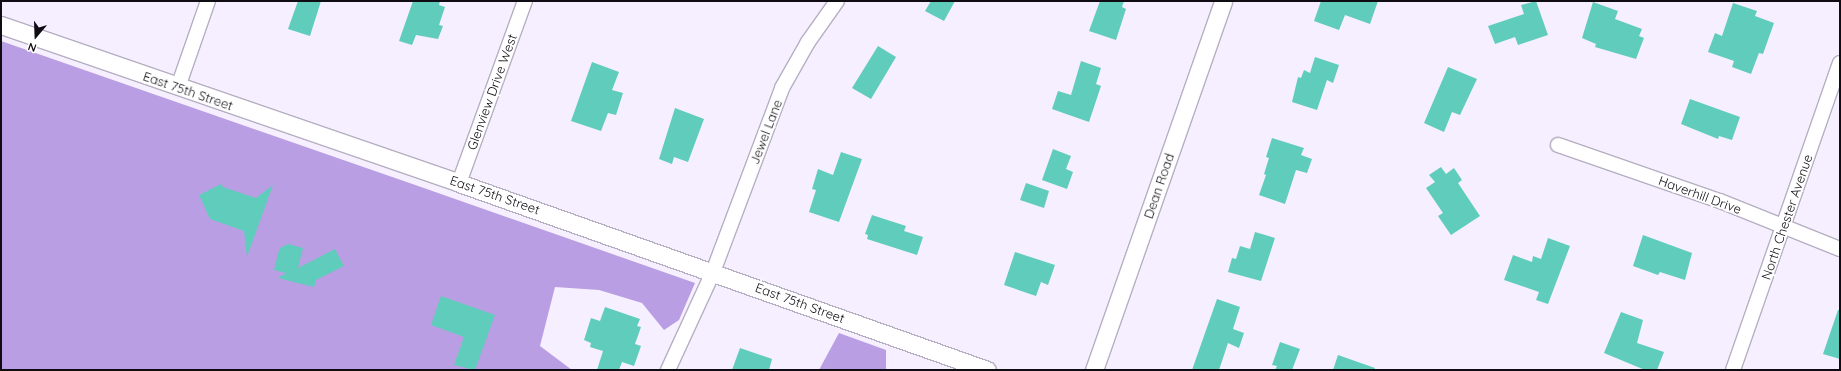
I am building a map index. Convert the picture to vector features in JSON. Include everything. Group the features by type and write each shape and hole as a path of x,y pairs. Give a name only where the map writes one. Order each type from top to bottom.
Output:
{"street":[{"path":"178,87 208,1"},
{"name":"Glenview Drive West","path":"459,183 525,1"},
{"name":"Jewel Lane","path":"668,370 713,272 782,88 808,42 837,1"},
{"name":"Dean Road","path":"1094,370 1223,1"},
{"name":"East 75th Street","path":"1,25 459,183 987,370"},
{"name":"North Chester Avenue","path":"1733,370 1840,64"},
{"name":"Haverhill Drive","path":"1558,145 1720,201 1840,249"}],"shaded area":[{"path":"1,41 695,283 679,320 664,330 642,303 599,290 555,287 540,346 572,370 1,370"},
{"path":"839,333 886,350 886,370 819,370"}],"building":[{"path":"298,1 321,1 310,36 288,29"},
{"path":"413,1 440,1 439,5 445,7 439,25 443,26 438,39 416,35 412,45 399,41"},
{"path":"931,1 955,1 944,21 925,11"},
{"path":"1100,1 1124,1 1122,7 1126,9 1116,40 1089,31"},
{"path":"1321,1 1378,1 1370,24 1345,15 1339,30 1314,21"},
{"path":"1536,1 1548,35 1518,45 1515,37 1495,44 1488,26 1524,14 1521,5"},
{"path":"1593,2 1618,11 1615,19 1642,29 1639,36 1644,38 1636,59 1595,47 1596,44 1582,38"},
{"path":"1733,3 1757,11 1755,16 1774,23 1763,54 1759,53 1751,74 1732,67 1734,61 1708,52 1715,33 1722,36"},
{"path":"878,46 896,57 871,99 852,88"},
{"path":"1315,57 1339,65 1333,83 1327,80 1317,110 1292,102 1298,77 1301,78 1304,70 1310,73"},
{"path":"1081,61 1101,68 1096,84 1101,86 1089,122 1052,109 1058,91 1071,95"},
{"path":"592,62 619,72 612,90 623,93 616,115 608,113 601,131 571,121"},
{"path":"1448,67 1477,79 1460,115 1452,112 1444,132 1424,123"},
{"path":"1690,99 1740,117 1732,140 1719,136 1718,139 1681,124"},
{"path":"675,108 704,119 688,162 674,157 672,164 659,159"},
{"path":"1272,138 1304,148 1301,155 1312,159 1307,173 1296,170 1285,204 1259,195 1266,175 1264,174 1269,158 1266,157"},
{"path":"1053,149 1071,156 1066,169 1073,172 1067,189 1042,180"},
{"path":"841,152 862,159 839,222 809,212 816,190 812,189 818,169 833,175"},
{"path":"1441,167 1446,174 1454,168 1462,180 1458,183 1480,216 1451,235 1438,216 1443,213 1426,188 1435,182 1429,175"},
{"path":"1026,183 1049,191 1044,208 1020,200"},
{"path":"221,184 223,187 256,198 273,185 247,257 244,231 210,219 199,195"},
{"path":"872,215 906,226 904,231 923,237 917,255 867,239 868,235 865,234"},
{"path":"1255,232 1275,238 1261,281 1228,272 1232,258 1236,259 1240,246 1250,249"},
{"path":"1643,235 1692,253 1685,280 1660,272 1658,275 1633,266"},
{"path":"1548,238 1570,246 1548,304 1536,300 1539,292 1504,280 1513,255 1532,262 1533,256 1541,259"},
{"path":"288,244 303,248 298,268 335,249 344,266 316,280 314,287 278,278 286,273 274,270 278,254 280,248"},
{"path":"1015,252 1055,265 1048,285 1041,282 1036,296 1004,285"},
{"path":"441,296 495,315 475,370 454,365 464,337 431,325"},
{"path":"1217,299 1240,307 1233,329 1244,333 1239,348 1228,343 1219,370 1192,370"},
{"path":"605,307 640,319 637,326 641,327 635,344 641,346 634,366 622,362 619,370 597,370 603,351 590,347 591,343 584,340 591,318 600,321"},
{"path":"1838,310 1840,310 1840,359 1823,354"},
{"path":"1621,312 1643,320 1637,343 1664,352 1657,370 1645,370 1604,353"},
{"path":"1280,342 1300,349 1292,370 1275,370 1277,366 1272,365"},
{"path":"740,348 772,359 769,370 732,370"},
{"path":"1338,355 1375,368 1374,370 1333,370"}]}
